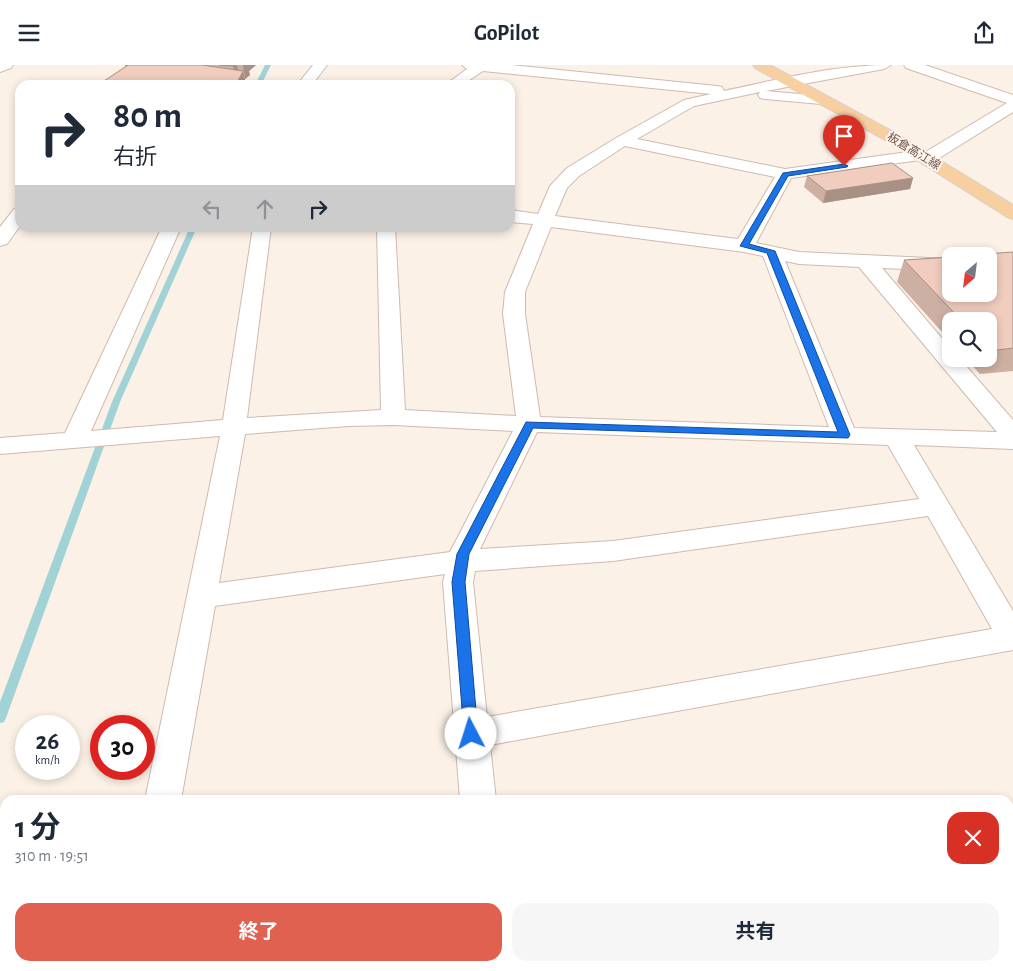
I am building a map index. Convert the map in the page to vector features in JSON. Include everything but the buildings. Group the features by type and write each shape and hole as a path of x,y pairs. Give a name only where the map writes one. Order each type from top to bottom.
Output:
{"main road":[{"name":"板倉高江線","path":"760,65 925,157 1013,213"}],"street":[{"path":"0,67 6,65"},
{"path":"308,80 320,65"},
{"path":"458,80 474,65 543,69 821,100"},
{"path":"477,795 458,582 463,554 529,424 514,314 515,292 559,186 574,172 622,141 689,103 790,81 884,65"},
{"path":"911,65 1013,100"},
{"path":"622,141 786,174 925,157 1013,106"},
{"path":"744,246 786,174"},
{"path":"0,212 15,212"},
{"path":"515,216 744,246 800,258 942,265"},
{"path":"0,240 15,219"},
{"path":"75,439 170,232"},
{"path":"164,795 234,427 261,232"},
{"path":"386,232 393,417"},
{"path":"771,251 844,435"},
{"path":"866,262 1013,436"},
{"path":"0,446 348,418 393,417 529,424 1013,441"},
{"path":"471,734 1013,638 896,437"},
{"path":"201,597 462,561 612,551 936,506"}],"waterway":[{"path":"260,80 268,65"},
{"path":"0,718 116,402 192,232"}],"route":[{"path":"471,734 458,582 463,554 529,424 844,435 771,251 744,246 786,174 844,166"}]}
